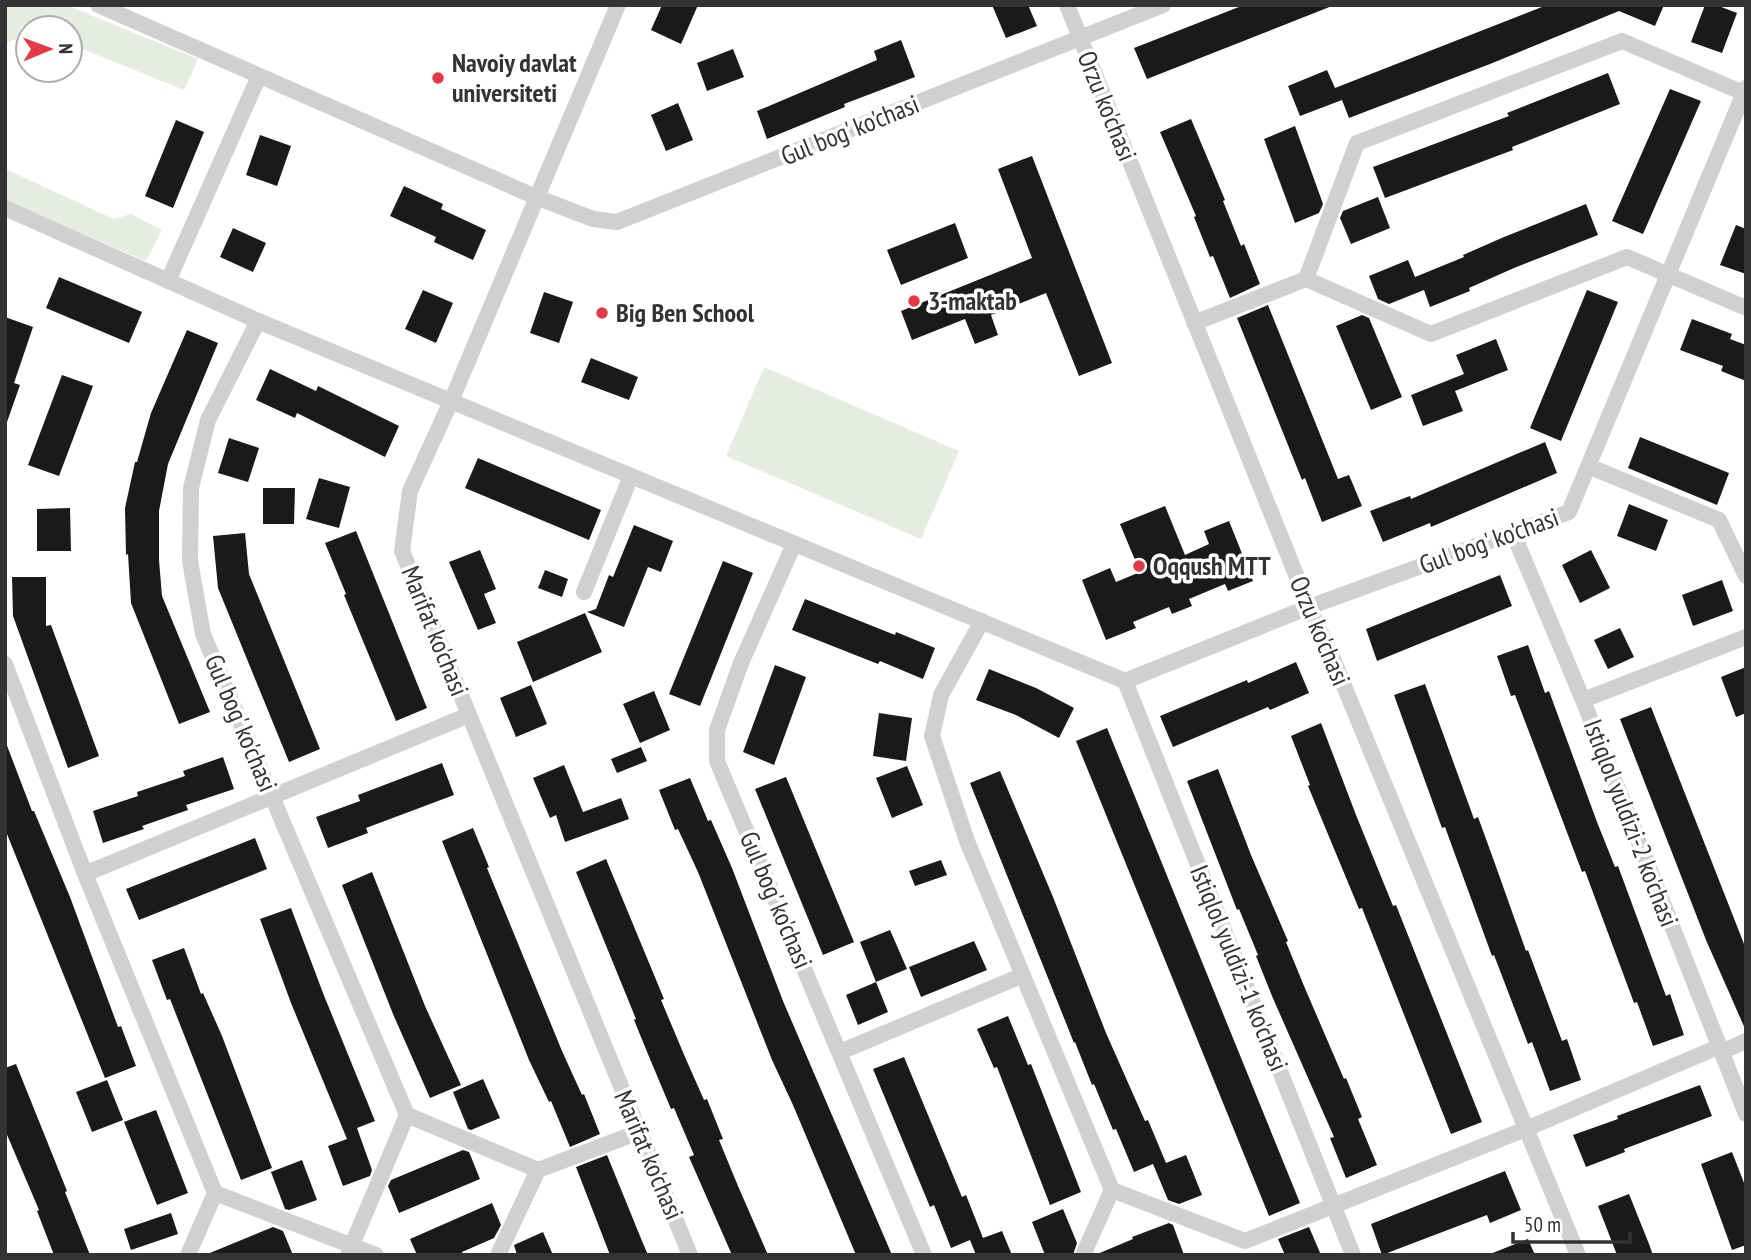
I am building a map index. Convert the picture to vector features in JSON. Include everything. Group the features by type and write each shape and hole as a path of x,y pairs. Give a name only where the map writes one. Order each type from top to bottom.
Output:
{"street":[{"name":"Gul bog' ko'chasi","path":"98,5 536,197 593,219 617,222 1163,5"},
{"name":"Marifat ko'chasi","path":"618,5 452,399 410,491 402,551 690,1255"},
{"name":"Orzu ko'chasi","path":"1067,5 1308,607 1333,659 1578,1255"},
{"path":"1306,279 1357,143 1622,41 1745,92"},
{"path":"168,281 260,76"},
{"name":"Gul bog' ko'chasi","path":"1125,681 1308,607 1569,512 1745,92"},
{"path":"5,208 258,321 452,399 1125,681"},
{"path":"1194,323 1306,279 1432,334 1628,257 1746,308"},
{"name":"Gul bog' ko'chasi","path":"258,321 208,420 191,488 190,561 204,634 407,1115"},
{"path":"1588,467 1719,520 1746,576"},
{"path":"584,592 631,475"},
{"name":"Istiqlol yuldizi-2 ko'chasi","path":"1513,534 1583,700 1746,1114"},
{"name":"Gul bog' ko'chasi","path":"794,544 741,663 717,730 717,761 924,1255"},
{"path":"982,621 941,695 932,736 967,841 1112,1191 1242,1248 1334,1205 1720,1049 1746,1041"},
{"path":"1583,700 1746,637"},
{"path":"5,664 85,874 215,1194 351,1250 376,1255"},
{"name":"Istiqlol yuldizi-1 ko'chasi","path":"1125,681 1353,1255"},
{"path":"85,874 469,715"},
{"path":"840,1052 1021,976"},
{"path":"351,1250 407,1115 538,1170 639,1132"},
{"path":"498,1255 538,1170"},
{"path":"1083,1255 1112,1191"},
{"path":"188,1255 215,1194"}],"shaded area":[{"path":"5,5 66,5 198,59 184,90 84,50 84,14 14,14 14,40 5,43"},
{"path":"5,169 114,219 131,214 162,230 146,261 5,200"},
{"path":"764,367 959,451 921,539 726,456"}],"building":[{"path":"662,5 698,5 681,44 651,30"},
{"path":"992,5 1028,5 1037,26 1006,38"},
{"path":"1244,5 1332,6 1147,79 1134,48"},
{"path":"1547,5 1664,5 1655,26 1619,11 1349,118 1342,100 1300,116 1288,86 1327,70 1335,88"},
{"path":"1705,5 1716,5 1737,13 1722,53 1691,42"},
{"path":"901,40 915,77 844,104 845,107 767,139 757,111 877,60 874,51"},
{"path":"733,49 744,77 707,91 697,63"},
{"path":"1608,73 1620,104 1512,147 1513,150 1385,198 1373,167 1509,116 1507,113"},
{"path":"1670,89 1701,101 1643,234 1612,221"},
{"path":"678,103 693,140 666,151 651,115"},
{"path":"1191,119 1241,246 1244,244 1260,284 1230,298 1213,256 1210,257 1194,217 1196,216 1160,132"},
{"path":"176,120 204,132 173,208 145,196"},
{"path":"1295,126 1323,204 1319,213 1295,223 1264,139"},
{"path":"260,135 291,146 277,186 246,175"},
{"path":"1032,156 1112,363 1079,376 1046,293 991,315 998,335 975,344 965,319 912,340 901,311 1032,258 998,169"},
{"path":"404,186 443,204 441,209 486,230 473,260 434,242 436,237 390,216"},
{"path":"1378,197 1390,228 1351,244 1340,218 1343,211"},
{"path":"1586,204 1598,235 1514,268 1469,288 1470,291 1430,307 1424,290 1389,304 1378,299 1369,276 1408,260 1415,277"},
{"path":"955,223 968,258 901,285 887,250"},
{"path":"1736,225 1746,229 1746,274 1720,265"},
{"path":"233,228 266,243 253,272 220,257"},
{"path":"59,277 142,312 129,343 46,308"},
{"path":"423,290 453,303 436,343 405,329"},
{"path":"1587,290 1618,302 1561,441 1530,428"},
{"path":"544,292 573,302 559,343 530,333"},
{"path":"1268,305 1338,479 1349,475 1362,506 1322,522 1305,478 1302,480 1237,318"},
{"path":"1362,315 1369,318 1402,397 1371,410 1336,326"},
{"path":"5,317 33,327 14,383 20,385 7,422 5,422"},
{"path":"1692,319 1732,334 1730,339 1746,345 1746,381 1721,371 1723,366 1680,350"},
{"path":"187,330 218,343 168,464 159,511 162,596 210,712 179,724 131,603 125,508 135,462 151,413"},
{"path":"1496,339 1508,370 1455,391 1463,411 1423,426 1411,395 1464,374 1456,355"},
{"path":"591,358 638,377 629,400 581,382"},
{"path":"270,369 316,391 318,386 399,426 385,457 297,413 295,418 256,400"},
{"path":"62,375 93,386 59,476 28,465"},
{"path":"1640,437 1729,473 1717,505 1628,468"},
{"path":"229,438 259,448 248,482 218,473"},
{"path":"1545,442 1557,473 1431,527 1430,523 1383,542 1370,511 1410,496 1411,499"},
{"path":"478,458 601,510 589,540 465,488"},
{"path":"319,478 350,487 339,528 306,519"},
{"path":"263,488 295,488 294,524 263,524"},
{"path":"1629,504 1668,520 1656,551 1617,536"},
{"path":"1165,506 1185,555 1209,544 1204,531 1229,521 1253,581 1228,591 1225,584 1189,599 1192,606 1172,614 1169,607 1133,622 1136,628 1106,640 1082,580 1110,568 1116,582 1140,572 1120,524"},
{"path":"70,508 71,551 37,551 37,509"},
{"path":"634,525 673,541 661,572 648,567 624,627 587,612 596,609 609,575 613,577"},
{"path":"356,531 427,708 396,721 325,543"},
{"path":"245,533 249,574 320,749 289,762 218,588 213,536"},
{"path":"480,550 496,589 484,594 496,623 478,630 449,562"},
{"path":"1591,550 1610,588 1580,603 1562,565"},
{"path":"723,561 753,573 700,706 669,694"},
{"path":"545,570 568,579 562,597 538,588"},
{"path":"1500,575 1512,606 1377,661 1366,629"},
{"path":"12,577 46,577 46,626 51,625 99,756 68,768 13,616"},
{"path":"1722,580 1733,611 1693,626 1682,595"},
{"path":"805,599 935,648 923,679 792,630"},
{"path":"585,613 602,652 533,682 517,642"},
{"path":"1620,628 1634,657 1608,669 1594,640"},
{"path":"1528,645 1545,693 1549,691 1597,822 1615,867 1618,866 1666,996 1670,994 1684,1035 1653,1046 1637,1002 1634,1003 1585,871 1582,872 1515,695 1511,696 1497,656"},
{"path":"1296,662 1309,693 1270,710 1268,707 1173,747 1160,716"},
{"path":"775,665 806,677 774,765 743,752"},
{"path":"1746,667 1746,713 1736,717 1721,677"},
{"path":"989,669 1036,688 1074,708 1059,738 1016,715 976,700"},
{"path":"1425,684 1474,819 1478,817 1526,951 1528,950 1562,1041 1567,1039 1581,1080 1550,1091 1532,1042 1528,1044 1494,955 1492,956 1394,695"},
{"path":"531,685 547,724 516,737 500,698"},
{"path":"654,691 670,730 640,743 623,704"},
{"path":"1651,707 1746,949 1746,1031 1706,940 1620,719"},
{"path":"879,713 912,718 906,761 873,756"},
{"path":"1321,723 1482,1122 1451,1134 1362,908 1359,909 1308,786 1310,785 1291,736"},
{"path":"1107,728 1300,1203 1269,1216 1076,741"},
{"path":"6,743 70,897 118,1027 121,1026 136,1066 105,1078 5,829"},
{"path":"641,747 647,761 617,773 611,759"},
{"path":"223,757 234,789 186,805 188,810 103,843 93,811 138,796 137,792 185,776 183,771"},
{"path":"442,763 454,795 366,828 368,833 328,848 316,817 360,801 358,795"},
{"path":"564,765 583,812 621,798 629,819 565,842 556,815 550,818 533,778"},
{"path":"907,766 923,805 892,818 876,778"},
{"path":"1218,769 1304,986 1362,1117 1358,1119 1377,1165 1346,1178 1330,1138 1334,1137 1272,996 1187,781"},
{"path":"1000,771 1106,1033 1145,1121 1148,1120 1166,1163 1186,1155 1202,1195 1179,1204 1168,1200 1153,1164 1134,1172 1116,1129 1113,1130 1074,1043 970,783"},
{"path":"786,777 854,942 823,955 755,789"},
{"path":"690,778 732,868 783,1001 892,1255 856,1255 772,1060 698,872 678,829 675,830 659,790"},
{"path":"473,828 562,1051 582,1095 584,1094 600,1134 570,1147 551,1101 549,1102 529,1060 442,841"},
{"path":"255,838 267,869 139,920 126,889"},
{"path":"606,859 664,999 661,1000 704,1100 707,1099 723,1139 719,1140 768,1255 732,1255 689,1157 694,1155 650,1059 576,872"},
{"path":"941,860 947,875 915,886 909,871"},
{"path":"372,872 425,1006 461,1085 430,1098 393,1014 342,885"},
{"path":"291,908 375,1121 357,1128 372,1170 370,1176 343,1186 328,1146 347,1139 260,919"},
{"path":"890,930 907,969 876,982 860,942"},
{"path":"974,941 987,970 921,997 909,967"},
{"path":"184,948 201,994 203,993 222,1036 272,1168 241,1180 152,960"},
{"path":"876,982 888,1012 858,1025 846,995"},
{"path":"1008,1016 1028,1065 1031,1064 1081,1192 1050,1205 997,1067 994,1068 977,1029"},
{"path":"904,1057 962,1197 966,1195 983,1238 1002,1231 1012,1255 976,1255 970,1240 951,1248 934,1205 930,1207 873,1069"},
{"path":"16,1064 90,1255 54,1255 37,1211 39,1210 5,1130 5,1068"},
{"path":"483,1079 500,1118 471,1130 468,1129 453,1092"},
{"path":"107,1080 123,1120 92,1132 76,1092"},
{"path":"1700,1085 1712,1116 1624,1149 1625,1152 1586,1167 1573,1135"},
{"path":"156,1110 188,1193 157,1205 124,1122"},
{"path":"463,1150 469,1152 480,1179 399,1213 388,1186 391,1180"},
{"path":"1732,1152 1746,1188 1746,1245 1732,1250 1701,1164"},
{"path":"607,1155 648,1255 610,1255 576,1167"},
{"path":"302,1160 317,1200 285,1209 271,1172"},
{"path":"1505,1171 1521,1210 1490,1223 1487,1215 1382,1255 1371,1224"},
{"path":"1629,1194 1653,1255 1617,1255 1598,1206"},
{"path":"492,1203 501,1225 494,1238 462,1252 463,1255 417,1255 410,1239"},
{"path":"1063,1209 1077,1243 1073,1255 1045,1255 1032,1222"},
{"path":"171,1213 178,1234 131,1250 124,1229"},
{"path":"1169,1223 1173,1225 1184,1255 1095,1255 1133,1239 1132,1237"},
{"path":"273,1227 283,1231 293,1255 205,1255"},
{"path":"1309,1227 1321,1255 1285,1255 1278,1239"},
{"path":"543,1232 553,1255 517,1255 514,1245"},
{"path":"1528,1239 1535,1255 1490,1255 1490,1254"}],"place":[{"name":"Navoiy davlat universiteti","path":"438,78"},
{"name":"3-maktab","path":"914,301"},
{"name":"Big Ben School","path":"602,313"},
{"name":"Oqqush MTT","path":"1139,566"}]}
